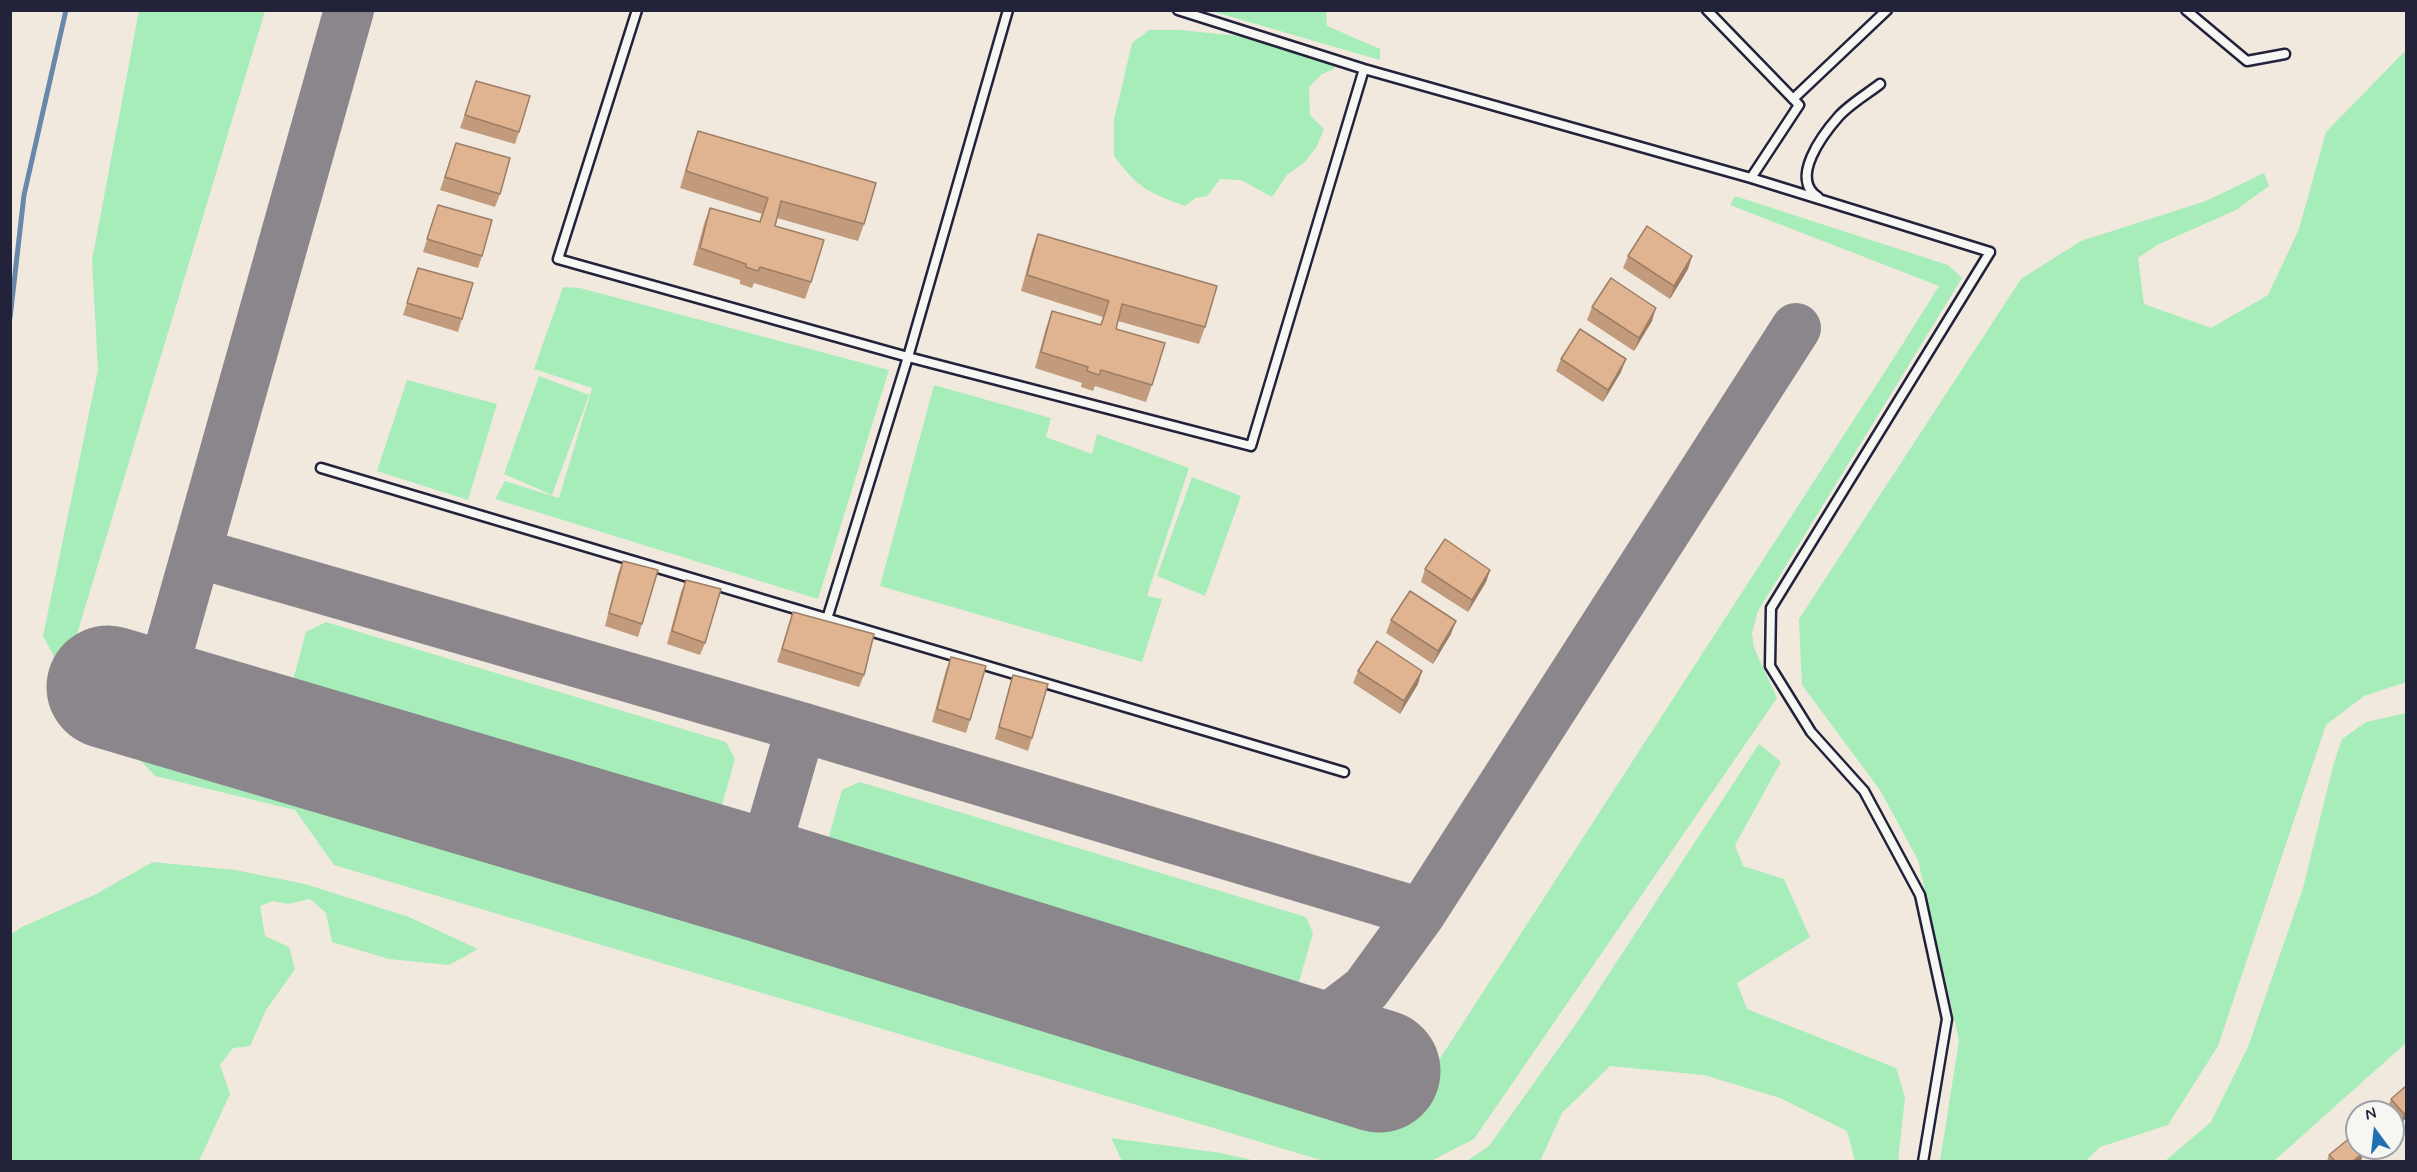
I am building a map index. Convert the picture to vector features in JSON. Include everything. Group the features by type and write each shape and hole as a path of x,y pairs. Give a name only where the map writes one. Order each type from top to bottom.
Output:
{"lane":[{"path":"637,10 558,259 908,357 1251,446 1364,69"},
{"path":"827,619 908,357 1008,10"},
{"path":"1178,10 1364,69 1751,178 1990,252 1771,608 1770,666 1811,732 1864,791 1920,895 1947,1018 1923,1161"},
{"path":"1707,10 1799,105 1751,178"},
{"path":"1793,99 1887,10"},
{"path":"2186,10 2247,61 2285,54"},
{"path":"1824,200 1811,192 1806,178 1808,160 1839,116 1880,84"},
{"path":"321,468 1344,772"}],"green space":[{"path":"139,11 265,11 65,674 125,734 1404,1114 1939,286 1730,205 1735,196 1948,265 1962,278 1758,611 1752,633 1754,648 1777,698 1474,1139 1431,1161 1324,1161 334,865 295,810 155,776 71,687 43,636 98,370 92,260"},
{"path":"1211,11 1326,11 1327,26 1380,49 1380,60"},
{"path":"1149,30 1180,30 1249,37 1333,59 1334,69 1322,74 1309,87 1310,115 1324,129 1317,146 1306,161 1287,175 1272,197 1241,180 1220,179 1207,196 1195,198 1185,206 1145,188 1114,156 1114,120 1132,43"},
{"path":"2406,50 2406,682 2364,696 2326,725 2218,1046 2168,1125 2100,1147 2086,1161 1940,1161 1959,1040 1918,860 1880,790 1802,685 1799,619 2021,279 2081,241 2206,201 2264,173 2269,186 2236,210 2157,245 2138,258 2144,304 2211,328 2268,295 2299,229 2326,132"},
{"path":"563,287 580,288 889,370 818,599 495,499 505,481 559,498 592,388 534,369"},
{"path":"539,376 589,395 552,495 504,474"},
{"path":"407,380 497,404 468,500 377,471"},
{"path":"934,385 1051,418 1046,437 1092,454 1097,434 1189,468 1147,596 1162,599 1142,662 880,586"},
{"path":"1192,477 1241,496 1205,596 1157,576"},
{"path":"326,622 726,742 735,759 720,812 702,820 302,700 292,684 306,632"},
{"path":"2406,713 2406,1043 2274,1161 2165,1161 2211,1122 2248,1047 2303,888 2333,766 2342,739 2366,722"},
{"path":"1759,744 1781,762 1735,845 1743,866 1784,879 1810,937 1737,983 1747,1009 1896,1068 1905,1097 1898,1161 1855,1161 1847,1131 1780,1098 1704,1075 1610,1066 1562,1113 1540,1161 1467,1161 1489,1146 1578,1021"},
{"path":"860,782 1306,917 1313,933 1298,985 1277,991 834,858 827,843 842,790"},
{"path":"153,862 235,870 305,884 409,917 478,949 449,965 389,959 332,942 326,913 310,899 288,904 273,901 260,906 265,936 289,947 295,969 266,1010 250,1046 233,1048 220,1065 230,1094 199,1161 11,1161 11,934 94,895"},
{"path":"1111,1138 1221,1153 1256,1161 1122,1161"}],"building":[{"path":"476,81 530,96 519,132 465,115"},
{"path":"698,131 876,183 864,224 781,201 775,226 824,240 811,282 760,267 758,271 746,267 746,264 700,248 710,208 760,222 768,198 686,171"},
{"path":"456,143 510,158 500,194 445,177"},
{"path":"438,205 492,220 482,256 427,239"},
{"path":"1647,226 1692,256 1674,286 1628,256"},
{"path":"1038,234 1217,286 1205,327 1122,304 1116,329 1165,343 1152,385 1101,370 1099,375 1087,371 1088,367 1041,352 1052,311 1101,325 1109,301 1027,275"},
{"path":"418,268 473,283 462,319 407,303"},
{"path":"1611,278 1656,308 1639,338 1592,307"},
{"path":"1580,329 1626,359 1608,390 1561,359"},
{"path":"1445,539 1490,570 1472,600 1425,569"},
{"path":"623,561 658,570 642,624 609,613"},
{"path":"686,580 721,589 705,643 672,631"},
{"path":"1410,591 1456,621 1438,651 1391,620"},
{"path":"793,612 874,634 864,675 782,649"},
{"path":"1377,641 1422,671 1404,701 1358,671"},
{"path":"951,657 986,666 970,720 937,709"},
{"path":"1013,675 1048,684 1032,738 999,727"},
{"path":"2406,1086 2406,1112 2405,1100 2391,1099"},
{"path":"2345,1142 2345,1160 2354,1160 2335,1161 2329,1155"}],"waterway":[{"path":"10,318 24,195 66,10"}],"taxiway":[{"path":"155,699 349,10"},
{"path":"1293,1045 1366,989 1421,913 1796,328"},
{"path":"197,553 801,727 1421,913"},
{"path":"757,879 801,727"}],"runway":[{"path":"108,687 757,879 1379,1071"}]}
